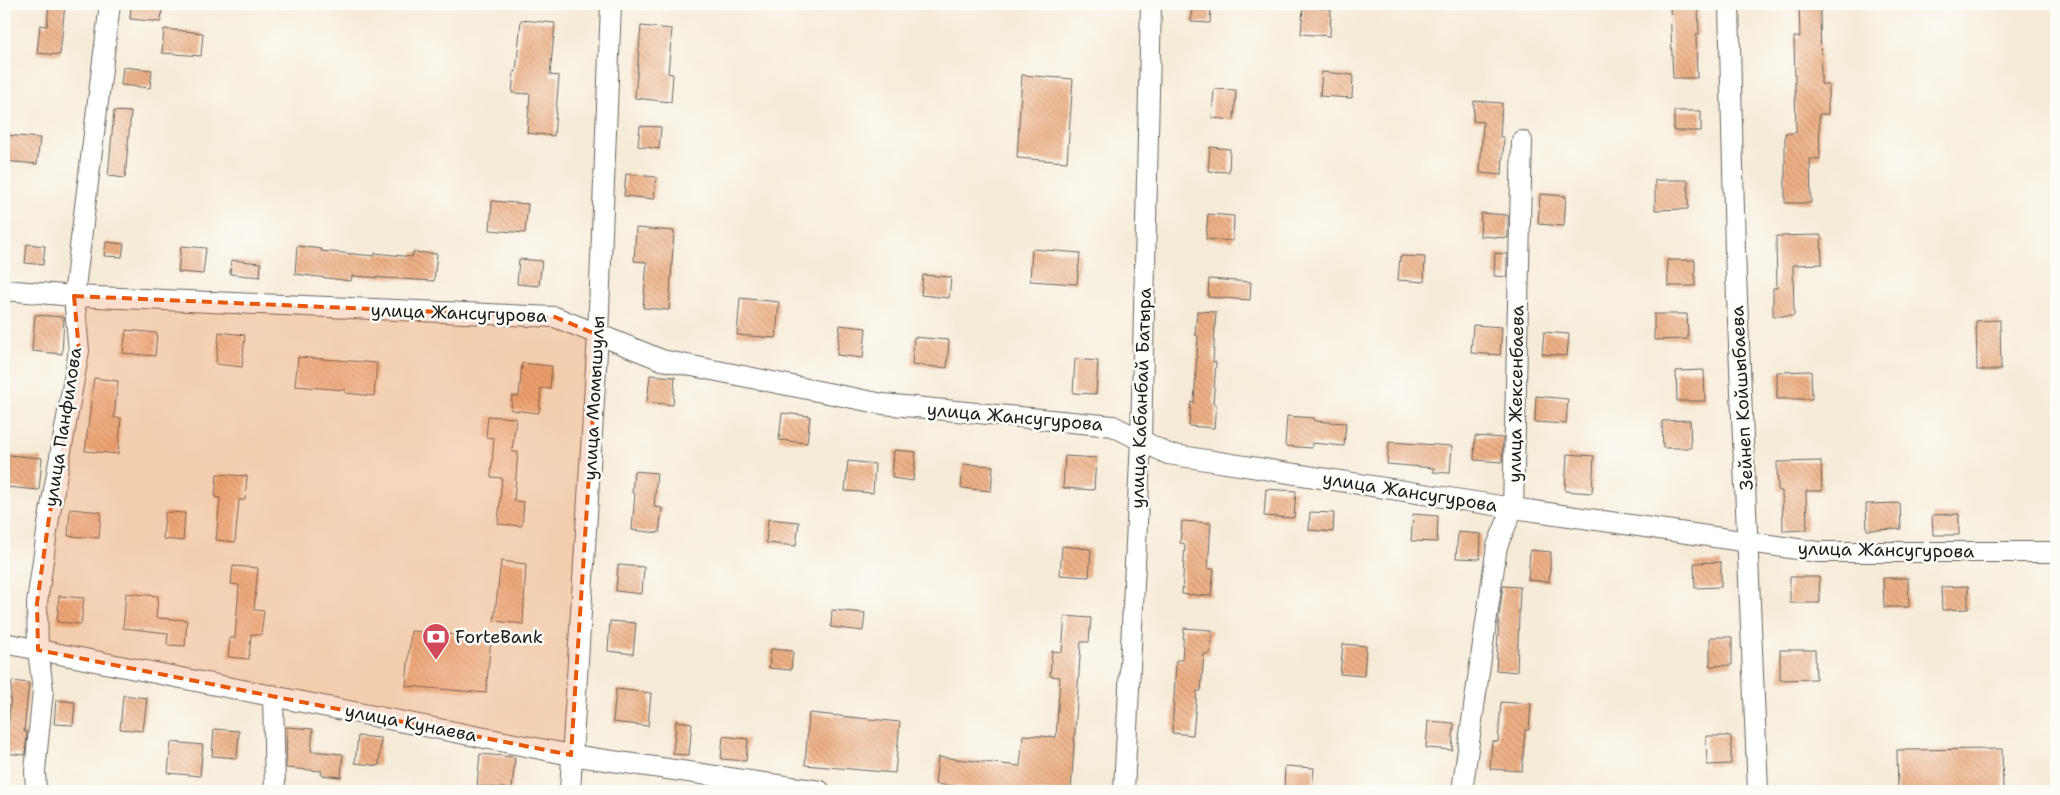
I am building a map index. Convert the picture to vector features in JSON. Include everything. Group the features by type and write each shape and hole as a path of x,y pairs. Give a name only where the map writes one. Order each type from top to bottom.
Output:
{"street":[{"name":"улица Панфилова","path":"36,791 35,771 43,690 38,650 37,603 48,518 79,351 74,296 110,4"},
{"name":"улица Момышулы","path":"570,791 598,335 611,4"},
{"name":"улица Кабанбай Батыра","path":"1124,791 1141,440 1150,4"},
{"name":"Зейнеп Койшыбаева","path":"1729,4 1735,251 1749,543 1758,791"},
{"name":"улица Жексенбаева","path":"1462,791 1497,546 1513,508 1522,141"},
{"name":"улица Жансугурова","path":"4,290 74,296 555,317 662,360 884,404 1113,426 1168,454 1513,508 1818,552 2056,552"},
{"name":"улица Кунаева","path":"4,643 571,755 820,791"},
{"path":"273,695 275,791"}],"highlighted area":[{"path":"74,296 555,317 598,335 571,755 38,650 37,603 49,518 79,351"}],"building":[{"path":"49,4 65,4 60,55 37,53 40,25 47,26"},
{"path":"131,4 162,7 161,22 130,19"},
{"path":"1192,4 1211,4 1210,23 1191,22"},
{"path":"1799,4 1820,4 1821,84 1828,84 1828,114 1819,114 1820,159 1810,159 1811,203 1785,203 1785,133 1796,133 1794,37 1800,37"},
{"path":"1698,5 1699,35 1696,35 1697,78 1673,78 1670,6"},
{"path":"1303,7 1331,9 1330,36 1301,34"},
{"path":"521,20 555,23 550,75 559,76 554,136 527,133 530,94 512,93"},
{"path":"641,26 672,29 668,73 673,74 671,102 635,98"},
{"path":"164,29 203,33 201,56 162,53"},
{"path":"123,67 152,70 150,88 121,85"},
{"path":"1322,72 1353,75 1352,98 1320,96"},
{"path":"1022,75 1073,79 1067,162 1017,158"},
{"path":"1214,89 1236,90 1234,120 1212,118"},
{"path":"1474,101 1502,103 1500,137 1504,137 1502,175 1480,173 1483,122 1473,121"},
{"path":"114,111 131,112 125,178 108,176"},
{"path":"1674,111 1701,111 1701,131 1674,131"},
{"path":"640,126 661,127 659,149 638,146"},
{"path":"4,135 40,138 37,164 4,161"},
{"path":"1210,147 1230,149 1229,172 1208,171"},
{"path":"626,174 656,177 654,199 624,196"},
{"path":"1655,180 1688,180 1688,209 1655,210"},
{"path":"1540,194 1566,196 1564,226 1538,224"},
{"path":"492,201 528,204 525,233 490,230"},
{"path":"1481,213 1508,215 1508,238 1480,236"},
{"path":"1208,214 1234,216 1233,241 1206,239"},
{"path":"636,228 674,231 669,310 643,308 647,262 634,261"},
{"path":"1821,235 1822,264 1793,265 1794,316 1773,316 1773,288 1777,288 1776,236"},
{"path":"106,242 124,244 122,257 104,256"},
{"path":"27,244 45,246 43,265 25,263"},
{"path":"181,246 206,248 203,274 178,272"},
{"path":"297,246 322,249 321,251 375,256 375,253 412,257 413,252 437,254 434,281 352,276 351,281 295,274"},
{"path":"1032,249 1080,253 1077,284 1030,281"},
{"path":"1495,253 1507,254 1507,277 1494,276"},
{"path":"1400,256 1425,257 1424,282 1398,280"},
{"path":"519,259 542,261 539,286 517,284"},
{"path":"231,260 261,263 260,277 230,274"},
{"path":"1667,260 1695,260 1695,286 1668,286"},
{"path":"923,275 951,277 949,298 921,295"},
{"path":"1209,279 1251,282 1250,300 1208,297"},
{"path":"740,298 779,302 776,338 737,335"},
{"path":"1197,311 1216,312 1213,362 1216,362 1213,404 1216,404 1214,428 1189,426 1191,402 1194,403 1198,336 1195,335"},
{"path":"1654,314 1687,314 1688,339 1654,340"},
{"path":"35,315 64,317 62,354 32,351"},
{"path":"2000,320 2001,370 1977,370 1976,321"},
{"path":"840,325 866,328 863,358 837,355"},
{"path":"1473,325 1502,327 1500,355 1471,353"},
{"path":"126,330 157,333 155,356 123,353"},
{"path":"219,332 245,335 242,367 216,364"},
{"path":"1544,332 1569,334 1567,356 1542,354"},
{"path":"914,337 949,340 947,368 912,365"},
{"path":"298,357 377,363 374,396 345,393 345,390 295,386"},
{"path":"1075,359 1098,361 1096,394 1073,393"},
{"path":"522,363 552,366 550,389 541,388 539,413 511,410 512,396 519,396"},
{"path":"1704,370 1705,401 1677,401 1676,371"},
{"path":"1811,371 1812,399 1777,399 1777,372"},
{"path":"650,375 675,377 673,405 647,402"},
{"path":"94,378 118,381 114,418 121,418 118,454 85,451"},
{"path":"1536,396 1568,399 1566,424 1535,422"},
{"path":"782,413 810,416 807,443 779,440"},
{"path":"488,416 516,418 512,452 518,452 514,501 524,502 522,526 498,524 502,478 491,477 494,438 486,437"},
{"path":"1287,416 1314,418 1314,421 1346,423 1344,446 1312,443 1312,448 1285,446"},
{"path":"1690,420 1691,448 1663,448 1662,421"},
{"path":"1475,436 1503,438 1502,462 1474,460"},
{"path":"1389,442 1452,446 1450,473 1433,472 1434,468 1387,464"},
{"path":"894,450 916,452 913,481 892,478"},
{"path":"1567,454 1594,456 1592,493 1565,491"},
{"path":"8,455 42,458 39,490 6,487"},
{"path":"1065,456 1096,458 1094,490 1063,488"},
{"path":"848,461 875,464 873,493 845,491"},
{"path":"1821,461 1822,491 1806,491 1807,530 1783,531 1782,491 1778,491 1777,462"},
{"path":"963,464 993,466 991,491 961,488"},
{"path":"634,471 657,473 654,507 662,508 659,533 632,530 635,494 632,493"},
{"path":"217,474 247,476 245,500 239,500 235,542 216,540 220,498 215,497"},
{"path":"1266,489 1296,491 1294,518 1264,516"},
{"path":"1900,503 1901,529 1867,530 1866,504"},
{"path":"70,509 101,512 99,538 68,536"},
{"path":"165,512 185,513 183,541 163,539"},
{"path":"1310,512 1334,513 1333,532 1309,530"},
{"path":"1413,514 1438,516 1437,542 1411,541"},
{"path":"1959,514 1959,535 1933,535 1932,515"},
{"path":"768,519 799,522 796,546 766,543"},
{"path":"1182,521 1211,523 1208,569 1214,569 1211,596 1182,594 1185,544 1180,543"},
{"path":"1458,532 1481,534 1480,559 1456,558"},
{"path":"1062,546 1091,549 1089,577 1060,575"},
{"path":"1530,550 1551,552 1549,582 1528,580"},
{"path":"501,561 526,564 523,624 494,621"},
{"path":"1721,562 1721,587 1695,588 1694,563"},
{"path":"618,565 644,567 642,594 616,591"},
{"path":"233,566 258,568 254,610 264,611 261,635 251,634 249,659 228,657 230,638 235,638 239,585 231,584"},
{"path":"1790,577 1819,577 1820,603 1790,603"},
{"path":"1883,578 1908,578 1909,607 1884,607"},
{"path":"1503,586 1520,587 1517,672 1496,670"},
{"path":"1968,586 1968,609 1942,610 1941,587"},
{"path":"126,593 158,596 156,618 187,620 185,646 167,645 168,633 123,628"},
{"path":"59,596 84,598 81,624 57,622"},
{"path":"832,610 865,613 863,631 831,627"},
{"path":"1065,616 1091,618 1089,642 1081,642 1071,791 992,791 935,784 938,757 1020,766 1023,735 1056,737 1060,677 1050,676 1052,651 1062,652"},
{"path":"610,621 636,623 633,654 608,651"},
{"path":"1184,628 1212,630 1210,654 1204,654 1201,691 1197,691 1193,735 1172,733 1176,660 1182,660"},
{"path":"411,631 491,638 486,693 406,686"},
{"path":"1710,637 1732,637 1732,665 1710,666"},
{"path":"1343,644 1366,646 1364,676 1340,674"},
{"path":"771,649 793,651 791,670 769,668"},
{"path":"1780,650 1815,650 1816,679 1780,680"},
{"path":"12,681 29,683 24,732 27,732 25,755 4,753 4,730 8,730"},
{"path":"616,689 651,693 648,726 613,722"},
{"path":"123,695 147,698 143,731 120,729"},
{"path":"56,700 75,702 73,725 54,724"},
{"path":"1501,702 1531,704 1529,730 1525,730 1522,771 1490,769 1492,741 1498,742"},
{"path":"809,713 900,722 895,773 805,765"},
{"path":"676,721 692,723 689,755 673,754"},
{"path":"1428,721 1454,723 1452,750 1426,748"},
{"path":"287,727 313,729 311,751 343,754 341,777 321,775 322,771 286,768"},
{"path":"214,729 239,731 237,758 212,756"},
{"path":"358,736 381,738 379,766 355,763"},
{"path":"723,736 748,739 746,761 721,759"},
{"path":"1706,736 1731,736 1731,764 1707,765"},
{"path":"171,742 203,745 200,776 168,773"},
{"path":"2002,749 2003,791 1898,791 1897,750"},
{"path":"480,754 515,757 512,789 477,786"},
{"path":"1285,766 1314,768 1312,791 1284,791"}],"place":[{"name":"ForteBank","path":"436,661"}]}
